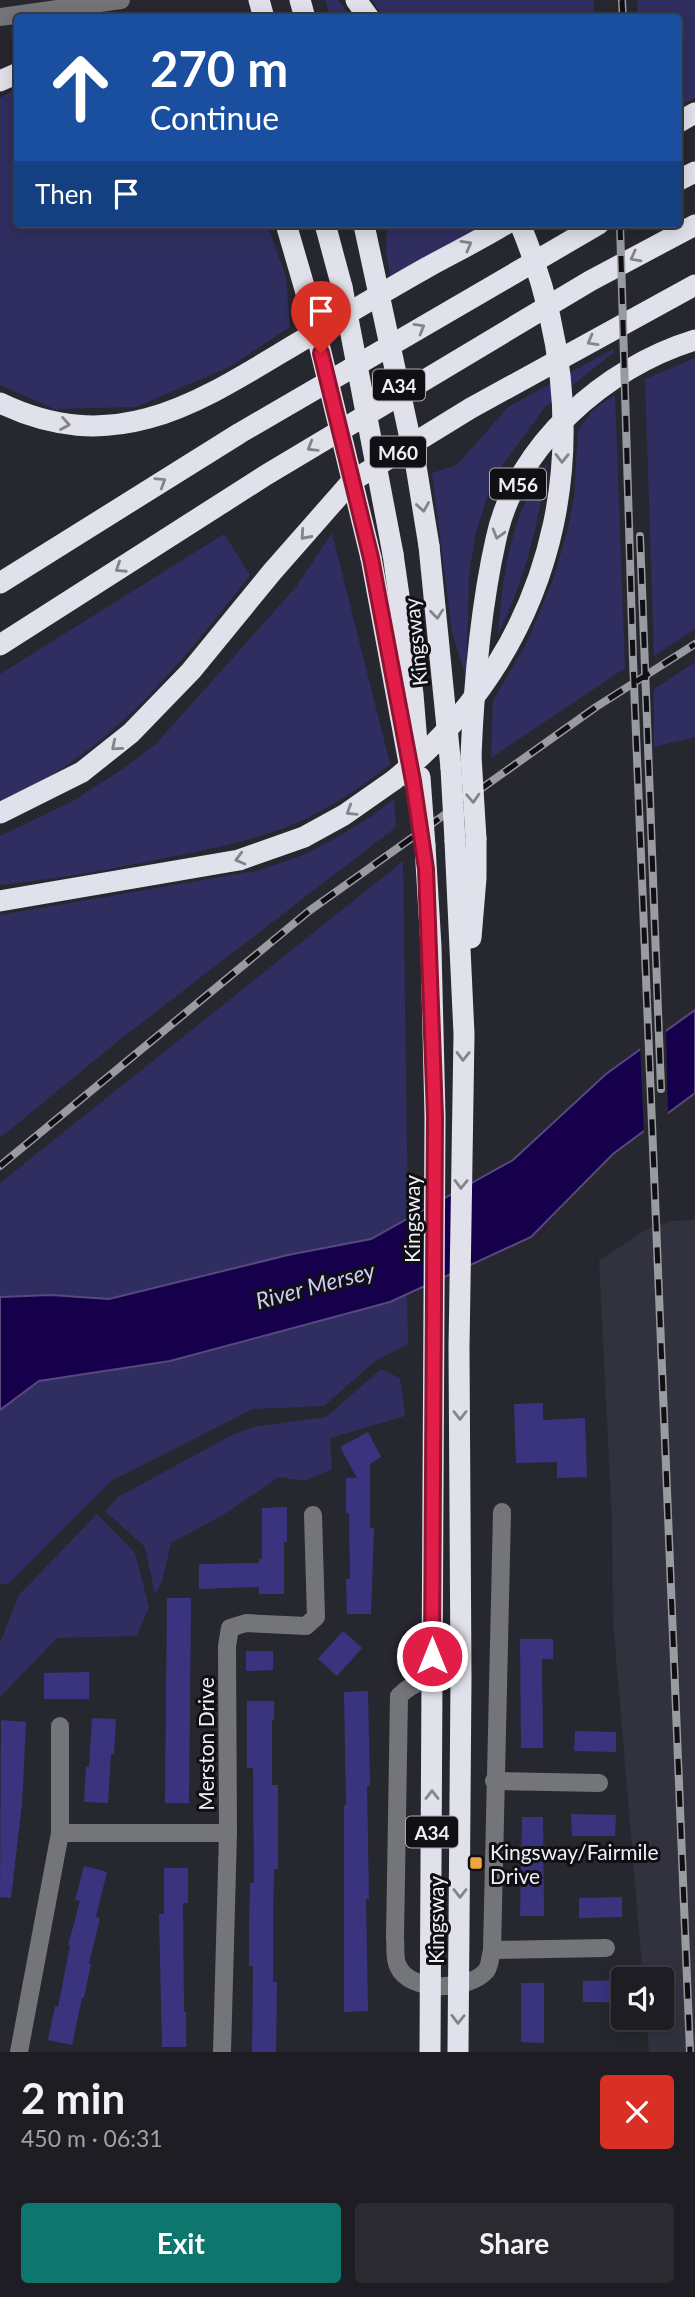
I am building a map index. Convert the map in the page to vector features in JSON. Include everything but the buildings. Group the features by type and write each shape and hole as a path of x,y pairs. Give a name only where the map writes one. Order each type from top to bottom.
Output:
{"highway":[{"name":"M60","path":"0,645 266,475 590,281 695,225"},
{"path":"287,228 309,303 371,558 416,779"},
{"name":"Kingsway","path":"326,228 342,287 393,554 413,694 416,779 426,869 435,1116 436,1349 432,1488 430,2052"},
{"name":"Kingsway","path":"365,228 416,466 429,546 451,768 466,840 460,1347 461,1678 457,2052"},
{"path":"0,403 48,421 82,426 128,424 172,412 223,389 424,269 499,228"},
{"path":"0,901 239,860 304,837 379,792 421,758 483,686 509,645 542,572 560,498 563,417 556,340 547,299 521,228"},
{"path":"0,583 240,433 591,228"},
{"name":"M60","path":"0,813 82,772 131,733 191,671 272,572 352,481 471,408 695,285"},
{"name":"M56","path":"466,840 480,621 496,538 509,501 523,474 554,430 576,407 644,359 695,340"}],"street":[{"path":"21,14 112,1"},
{"name":"Kingsway","path":"459,1986 474,1982 488,1969 492,1950 502,1512"},
{"name":"Merston Drive","path":"222,2052 228,1833 227,1646 230,1628 246,1623 306,1626 316,1617 313,1515"},
{"path":"432,1678 461,1678"},
{"name":"Kingsway","path":"432,1678 410,1685 399,1696 395,1938 397,1966 407,1977 432,1986"},
{"path":"19,2052 60,1833 60,1726"},
{"path":"494,1781 599,1783"},
{"path":"60,1833 228,1833"},
{"path":"492,1950 606,1948"},
{"path":"432,1986 459,1986"}],"shaded area":[{"path":"325,0 338,0 349,14 330,14"},
{"path":"372,0 594,0 594,14 382,14"},
{"path":"638,0 695,0 695,98 682,104 682,14 636,14"},
{"path":"14,90 14,228 268,228 286,277 290,327 231,366 136,407 54,409 0,385 0,98"},
{"path":"387,228 479,228 391,279 386,252"},
{"path":"613,349 613,353 545,407 493,478 475,536 469,576 466,677 452,632 432,473 457,465 508,407"},
{"path":"695,358 695,629 654,656 645,379"},
{"path":"615,395 625,668 491,758 493,701 527,642 553,580 567,532 574,498 578,430 594,409"},
{"path":"547,463 530,550 516,593 498,634 506,567 517,523 535,482"},
{"path":"332,533 390,764 329,806 303,820 260,836 127,866 0,885 0,836 73,801 155,745 296,587"},
{"path":"224,534 250,575 197,641 140,704 75,760 0,801 0,674"},
{"path":"695,662 695,737 654,747 654,689"},
{"path":"394,799 396,827 118,1041 0,1138 0,915 260,870 303,855 332,840"},
{"path":"403,861 408,1218 371,1239 288,1255 109,1299 51,1295 0,1297 0,1183"},
{"path":"695,1220 695,2052 649,2052 647,2030 674,2030 674,1967 642,1967 613,1621 612,1520 599,1261 647,1229 671,1221"},
{"path":"407,1294 408,1344 375,1361 324,1406 253,1409 111,1481 7,1585 0,1583 0,1410 39,1381 170,1361 390,1302"},
{"path":"381,1369 400,1378 405,1416 330,1438 332,1469 305,1481 279,1477 223,1515 171,1543 163,1578 155,1595 145,1547 105,1511 118,1497 234,1434 253,1427 326,1417"},
{"path":"97,1514 135,1553 149,1607 137,1636 57,1638 0,1697 0,1643 19,1595"}],"water":[{"name":"River Mersey","path":"695,1010 695,1093 613,1154 531,1237 390,1302 170,1361 39,1381 0,1410 0,1297 51,1295 109,1299 288,1255 371,1239 513,1160 606,1074"}],"pier":[{"path":"666,1027 668,1117 644,1135 640,1045"}],"railway":[{"path":"622,0 623,14"},
{"path":"620,228 633,660 690,2052"},
{"path":"640,536 661,1089"},
{"path":"0,1166 309,911 596,707 695,644"}],"place":[{"name":"Kingsway/Fairmile Drive","path":"476,1863"}],"route":[{"path":"321,353 371,558 413,781 426,869 431,947 435,1116 436,1349 432,1488 432,1656"}]}
